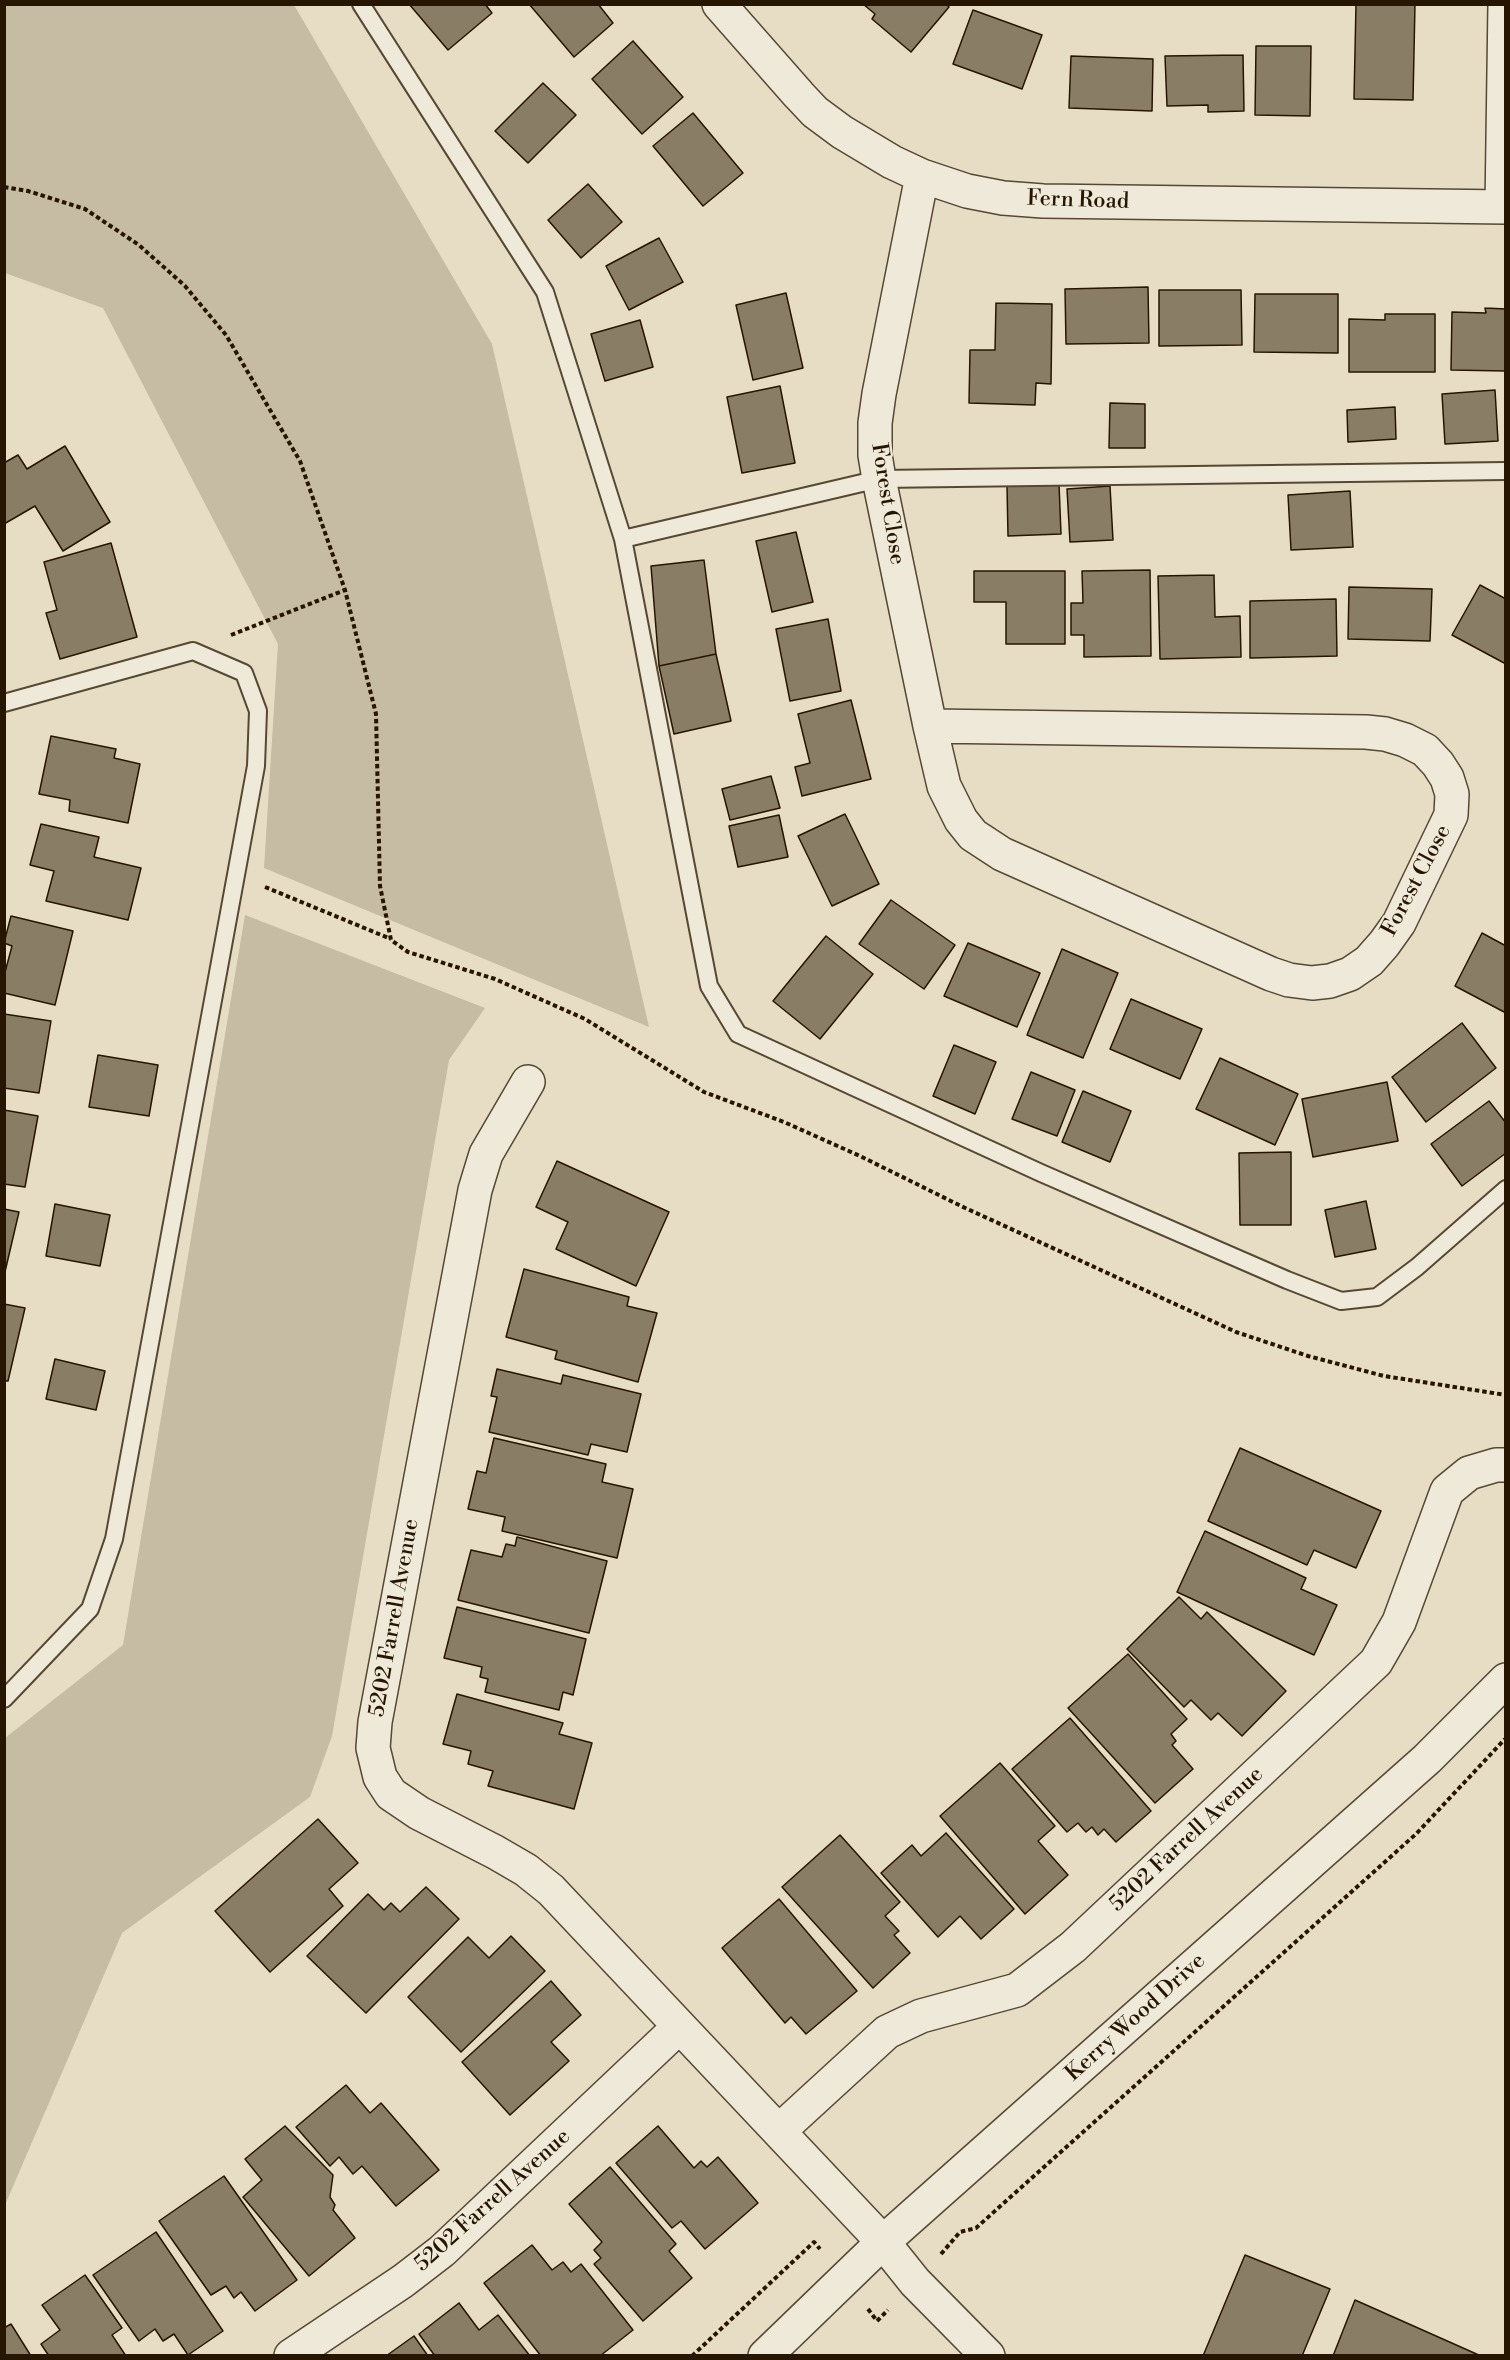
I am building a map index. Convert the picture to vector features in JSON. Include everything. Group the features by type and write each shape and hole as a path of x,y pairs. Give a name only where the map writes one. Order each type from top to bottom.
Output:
{"street":[{"name":"Fern Road","path":"719,4 815,112 866,148 922,176 967,191 1003,198 1043,201 1504,207"},
{"path":"1504,207 1505,4"},
{"name":"Forest Close","path":"922,176 879,394 875,423 875,455 930,726 944,786 961,820 973,835 1013,858 1228,955 1290,980 1312,983 1330,981 1350,974 1370,961 1399,923 1451,815 1452,794 1447,778 1438,764 1425,750 1405,740 1385,734 930,726"},
{"name":"5202 Farrell Avenue","path":"528,1082 486,1154 475,1190 377,1710 373,1748 380,1777 391,1794 419,1814 495,1852 526,1870 551,1890 883,2242 915,2282 988,2355"},
{"name":"5202 Farrell Avenue","path":"779,2131 887,2032 921,2016 1017,1990 1073,1947 1376,1662 1399,1622 1447,1491 1469,1473 1496,1465 1506,1465"},
{"name":"Kerry Wood Drive","path":"765,2355 883,2242 1426,1759 1506,1680"},
{"name":"5202 Farrell Avenue","path":"291,2355 403,2281 442,2252 679,2027"}],"lane":[{"path":"361,4 545,292 623,539 709,986 738,1034 1041,1173 1287,1280 1341,1301 1377,1297 1417,1267 1506,1189"},
{"path":"623,539 879,479 1506,471"},
{"path":"4,703 193,651 244,673 258,711 256,766 114,1539 90,1609 4,1699"}],"path":[{"path":"4,187 28,191 85,209 139,245 185,286 226,336 300,461 345,590 376,714 380,886 392,940"},
{"path":"193,651 345,590"},
{"path":"236,875 392,940 408,952 495,979 585,1018 704,1092 784,1122 860,1156 971,1211 1236,1332 1308,1356 1384,1376 1506,1395"},
{"path":"960,2232 976,2228 1416,1834 1506,1738"},
{"path":"692,2355 814,2242"}],"shaded area":[{"path":"5,4 294,5 492,344 649,1027 264,868 278,644 103,308 5,273"},
{"path":"245,915 485,1008 449,1060 332,1736 310,1797 122,1933 5,2205 5,1738 123,1645"}],"building":[{"path":"409,4 485,4 492,13 448,50"},
{"path":"529,4 598,4 613,23 574,57"},
{"path":"863,4 946,4 949,7 911,52 872,19 875,14"},
{"path":"1356,4 1415,4 1413,100 1354,99"},
{"path":"973,10 1042,35 1022,89 953,64"},
{"path":"633,41 683,97 642,134 592,79"},
{"path":"1256,46 1311,46 1310,116 1255,115"},
{"path":"1243,55 1244,111 1208,112 1208,105 1167,106 1165,56"},
{"path":"1071,56 1153,59 1152,111 1069,108"},
{"path":"543,83 576,115 528,163 495,131"},
{"path":"693,113 743,173 703,206 653,146"},
{"path":"588,184 622,222 581,258 548,220"},
{"path":"659,238 683,282 629,310 606,266"},
{"path":"1148,287 1149,343 1066,344 1065,289"},
{"path":"1159,290 1241,290 1242,345 1159,346"},
{"path":"786,293 803,368 753,380 736,305"},
{"path":"1255,294 1338,294 1338,353 1254,352"},
{"path":"996,303 1052,304 1051,384 1036,383 1035,405 969,403 970,350 995,350"},
{"path":"1485,308 1506,309 1506,371 1451,370 1452,312 1486,313"},
{"path":"1385,314 1435,314 1435,372 1349,372 1349,319 1385,320"},
{"path":"640,320 653,367 605,381 591,334"},
{"path":"780,386 795,463 742,473 727,397"},
{"path":"1495,390 1498,441 1445,444 1442,394"},
{"path":"1110,403 1145,404 1145,448 1109,448"},
{"path":"1395,407 1396,439 1348,442 1347,410"},
{"path":"65,446 110,522 63,551 35,506 4,524 4,463 18,455 27,469"},
{"path":"1059,484 1061,534 1008,536 1007,486"},
{"path":"1110,486 1113,540 1070,542 1067,489"},
{"path":"1350,491 1353,547 1291,550 1288,495"},
{"path":"796,532 813,602 772,612 756,541"},
{"path":"111,543 137,637 60,659 46,613 57,610 44,562"},
{"path":"704,560 716,654 659,666 651,566"},
{"path":"1150,570 1151,656 1084,657 1084,635 1071,635 1071,603 1083,603 1082,571"},
{"path":"974,571 1065,571 1065,644 1006,644 1006,602 974,602"},
{"path":"1214,575 1215,617 1240,616 1241,657 1160,659 1158,576"},
{"path":"1480,585 1506,599 1506,664 1452,635"},
{"path":"1349,587 1432,589 1430,641 1348,639"},
{"path":"1336,599 1337,656 1250,658 1250,601"},
{"path":"828,619 841,691 790,701 776,629"},
{"path":"716,654 731,721 674,734 659,666"},
{"path":"851,700 871,779 802,796 795,767 810,763 798,714"},
{"path":"51,736 116,749 114,758 140,764 128,823 69,811 70,800 39,794"},
{"path":"771,776 780,808 730,820 722,789"},
{"path":"845,814 879,884 832,906 798,836"},
{"path":"779,815 788,857 738,867 729,826"},
{"path":"41,824 99,837 94,857 141,868 128,920 46,901 54,871 30,865"},
{"path":"891,900 955,945 924,989 859,944"},
{"path":"11,916 73,931 55,1005 4,993 4,976 12,946 4,943"},
{"path":"1482,933 1506,946 1506,1013 1455,986"},
{"path":"826,936 873,974 820,1039 773,1001"},
{"path":"968,943 1040,973 1017,1027 944,996"},
{"path":"1062,949 1118,973 1083,1058 1027,1035"},
{"path":"1131,999 1202,1029 1180,1079 1110,1049"},
{"path":"4,1014 51,1021 39,1093 4,1088"},
{"path":"1462,1023 1496,1068 1426,1122 1392,1077"},
{"path":"954,1045 996,1062 975,1114 933,1096"},
{"path":"98,1055 158,1065 149,1116 89,1107"},
{"path":"1220,1058 1298,1094 1275,1145 1196,1109"},
{"path":"1031,1072 1075,1090 1057,1136 1012,1119"},
{"path":"1387,1082 1398,1141 1313,1157 1302,1099"},
{"path":"1083,1091 1131,1111 1110,1162 1062,1142"},
{"path":"1489,1101 1506,1123 1506,1153 1462,1186 1431,1144"},
{"path":"4,1110 38,1116 25,1187 4,1184"},
{"path":"1291,1152 1291,1225 1240,1225 1239,1153"},
{"path":"557,1161 669,1212 636,1286 556,1249 568,1222 536,1207"},
{"path":"1366,1201 1376,1249 1335,1257 1325,1210"},
{"path":"55,1204 110,1215 100,1266 46,1256"},
{"path":"4,1209 19,1212 4,1276"},
{"path":"524,1269 629,1297 627,1306 657,1313 638,1382 555,1359 557,1351 506,1337"},
{"path":"4,1304 25,1308 8,1381 4,1381"},
{"path":"55,1359 105,1371 96,1410 46,1399"},
{"path":"497,1369 561,1384 563,1375 641,1394 627,1452 591,1444 588,1455 489,1432 497,1397 491,1396"},
{"path":"494,1438 606,1464 602,1482 633,1489 617,1558 502,1531 505,1517 468,1509 477,1471 486,1473"},
{"path":"1240,1448 1381,1511 1356,1568 1314,1550 1307,1565 1208,1521"},
{"path":"1205,1531 1306,1578 1301,1589 1337,1605 1314,1655 1177,1592"},
{"path":"517,1537 607,1561 589,1633 458,1600 471,1550 502,1557 506,1544 515,1546"},
{"path":"1179,1597 1201,1619 1207,1612 1286,1691 1242,1736 1218,1713 1211,1720 1191,1700 1184,1707 1127,1649"},
{"path":"457,1607 586,1639 573,1695 563,1692 559,1710 485,1692 488,1679 480,1677 482,1667 444,1658"},
{"path":"1128,1654 1187,1719 1171,1734 1176,1741 1172,1745 1193,1769 1155,1803 1068,1708"},
{"path":"457,1694 563,1723 559,1734 592,1743 574,1809 488,1786 493,1771 468,1764 471,1751 443,1744"},
{"path":"1070,1718 1151,1811 1116,1842 1104,1829 1098,1835 1092,1827 1086,1832 1078,1823 1067,1832 1012,1769"},
{"path":"1000,1763 1055,1826 1038,1841 1068,1875 1025,1914 940,1816"},
{"path":"318,1819 358,1863 329,1889 343,1906 270,1972 215,1911"},
{"path":"946,1833 1014,1909 981,1939 960,1916 938,1937 881,1873 912,1845 921,1856"},
{"path":"840,1835 900,1902 885,1916 899,1931 894,1935 910,1953 873,1988 782,1887"},
{"path":"426,1887 459,1919 366,2013 307,1956 368,1894 384,1910 391,1903 400,1912"},
{"path":"779,1899 857,1991 806,2034 791,2017 785,2023 722,1948"},
{"path":"511,1936 545,1971 461,2052 408,1997 468,1937 489,1958"},
{"path":"551,1981 581,2015 551,2042 569,2061 510,2115 462,2062"},
{"path":"346,2085 370,2113 381,2103 439,2170 396,2206 362,2166 353,2174 339,2157 330,2166 296,2127"},
{"path":"285,2126 333,2175 330,2197 335,2205 333,2210 355,2238 309,2276 243,2197 262,2180 245,2159"},
{"path":"658,2126 694,2168 701,2161 707,2167 718,2157 758,2203 705,2249 681,2221 672,2228 616,2163"},
{"path":"610,2167 676,2244 669,2251 692,2278 643,2321 594,2264 601,2258 594,2250 602,2242 569,2204"},
{"path":"224,2176 297,2280 255,2311 241,2292 234,2298 226,2286 211,2295 159,2221"},
{"path":"156,2232 223,2331 188,2355 174,2334 163,2341 155,2329 139,2341 93,2275"},
{"path":"532,2245 552,2270 563,2262 571,2272 581,2264 633,2330 600,2356 541,2356 484,2283"},
{"path":"1245,2255 1330,2289 1302,2356 1203,2356"},
{"path":"85,2275 122,2328 112,2335 126,2356 49,2356 41,2344 60,2330 42,2305"},
{"path":"1355,2300 1481,2356 1333,2356"},
{"path":"459,2303 479,2330 498,2315 530,2356 435,2356 419,2334"},
{"path":"11,2324 31,2356 4,2356 4,2328"},
{"path":"414,2336 428,2356 386,2356"}]}
